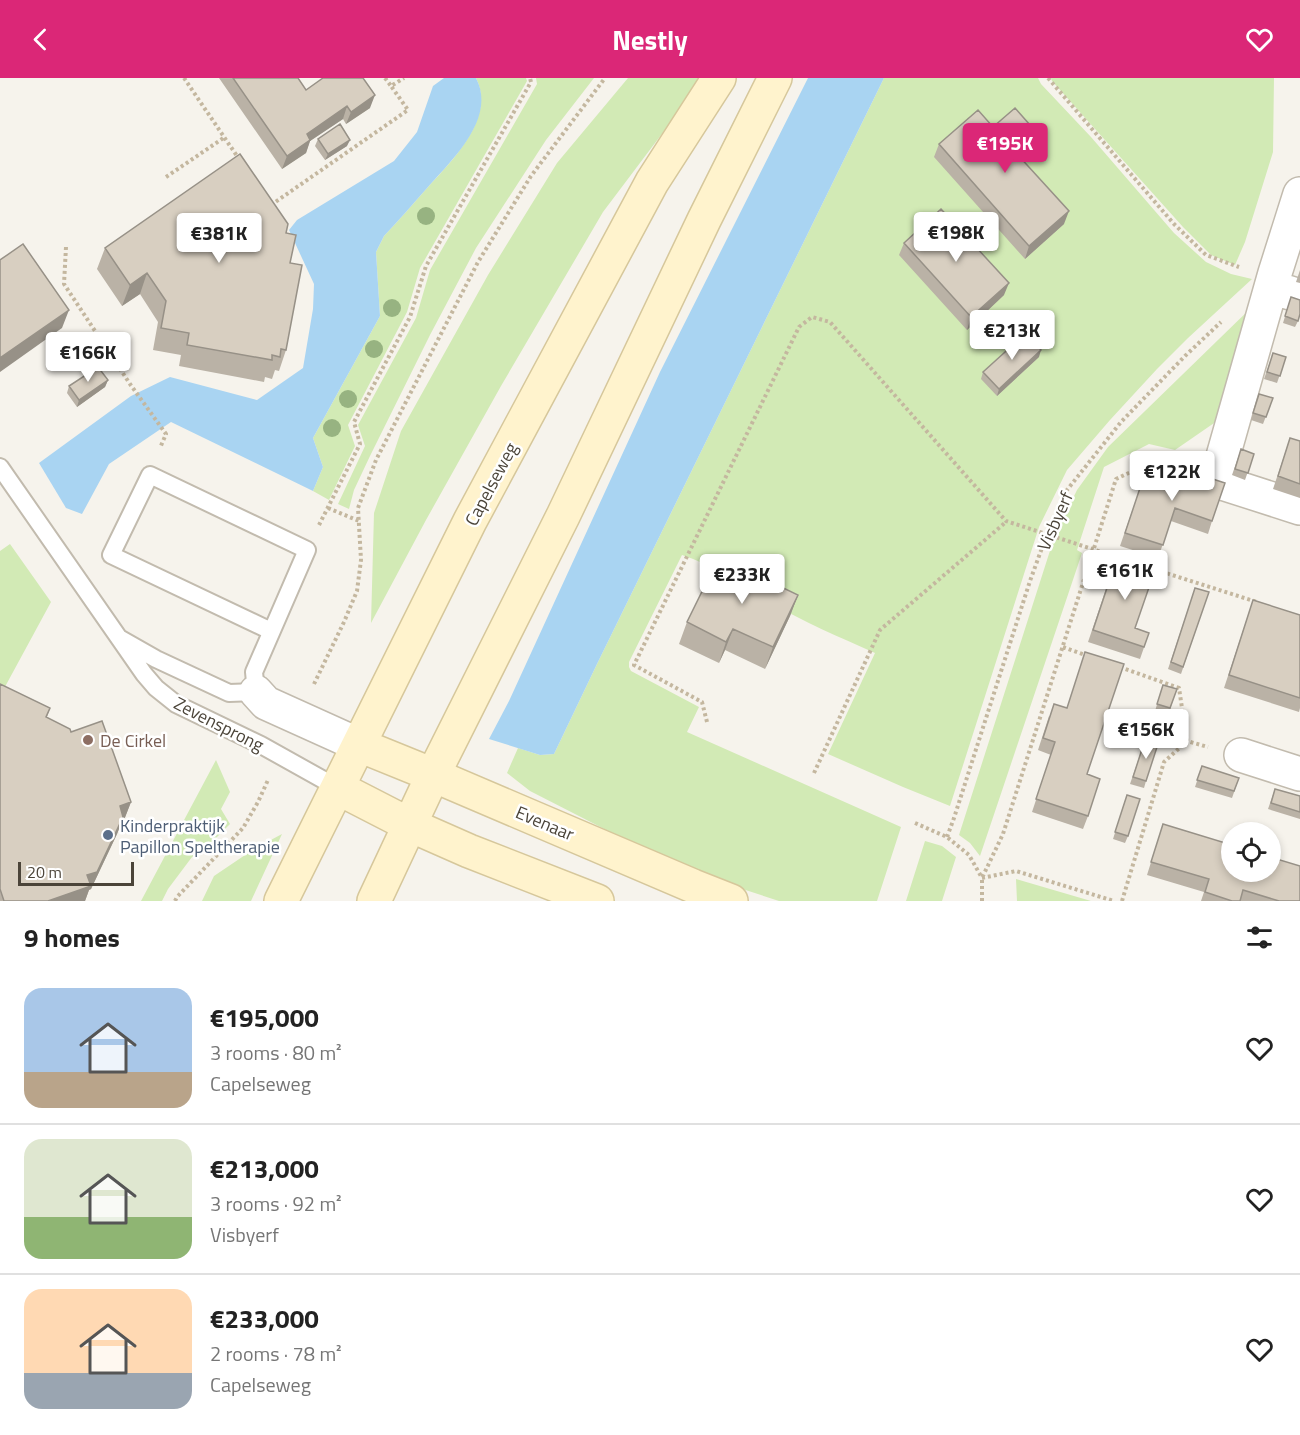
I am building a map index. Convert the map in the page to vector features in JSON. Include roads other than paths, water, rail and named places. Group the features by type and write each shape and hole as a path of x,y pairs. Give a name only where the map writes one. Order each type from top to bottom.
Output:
{"main road":[{"name":"Capelseweg","path":"281,901 471,522 647,192 719,78"},
{"path":"374,901 433,775 563,516 775,78"},
{"name":"Evenaar","path":"359,745 731,901"},
{"path":"338,788 410,825 468,851 597,901"}],"street":[{"path":"1300,194 1282,285 1216,481 1300,508"},
{"path":"256,692 266,703 359,745"},
{"path":"1240,755 1300,774"}],"lane":[{"name":"Zevensprong","path":"0,467 156,688 176,704 261,745 338,788"},
{"path":"256,692 254,672 307,550 150,476 111,555 271,631"},
{"name":"Zevensprong","path":"119,638 156,659 229,693 256,692"}],"water":[{"path":"444,78 476,78 481,93 481,108 469,137 459,151 384,236 376,252 380,316 313,438 323,467 313,491 171,422 109,464 82,514 66,508 39,463 131,396 170,377 257,400 303,368 313,309 314,284 289,230 297,220 394,161 417,132 433,86"},
{"path":"808,78 884,78 554,754 540,755 489,739 509,701 660,372"}],"place":[{"name":"De Cirkel","path":"88,740"},
{"name":"Kinderpraktijk Papillon Speltherapie","path":"108,835"}]}
